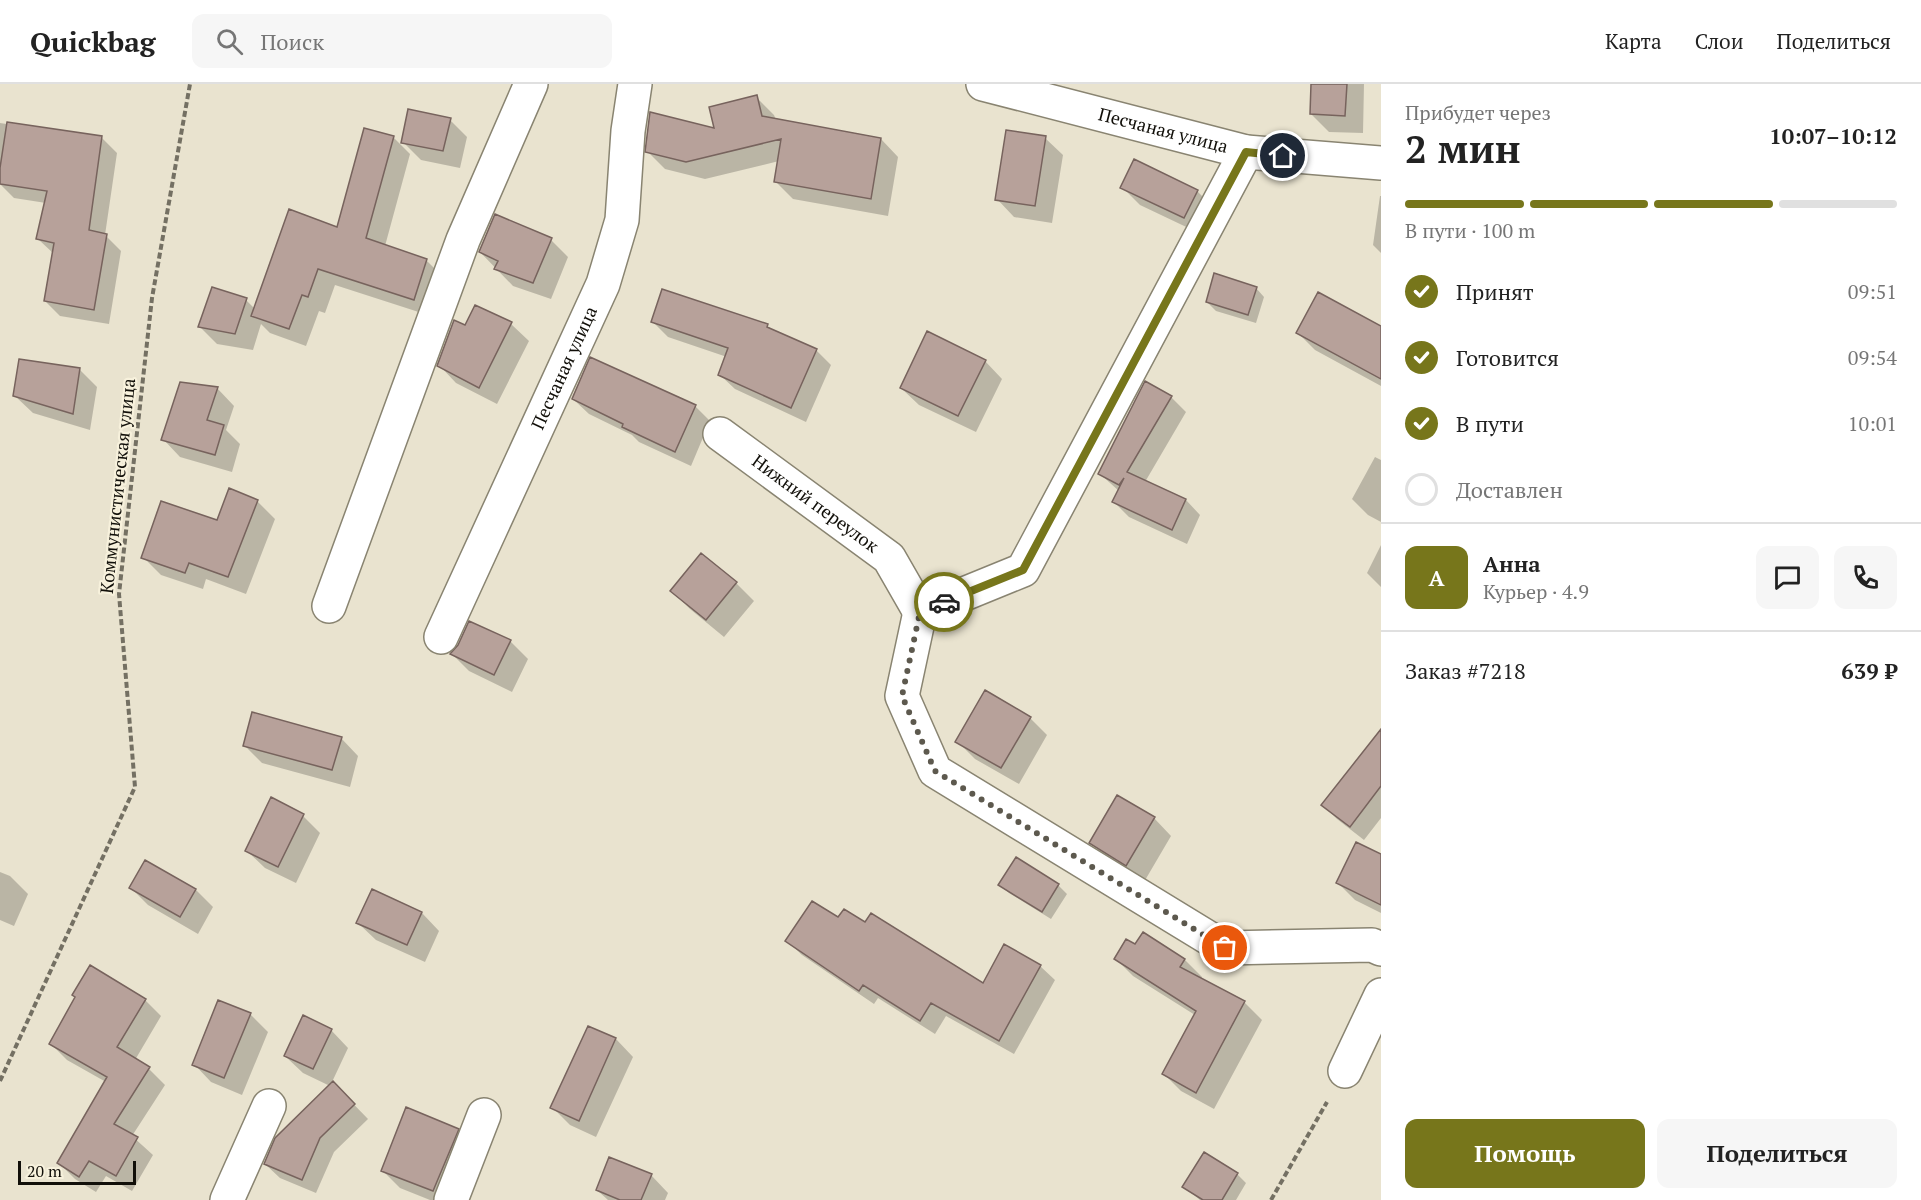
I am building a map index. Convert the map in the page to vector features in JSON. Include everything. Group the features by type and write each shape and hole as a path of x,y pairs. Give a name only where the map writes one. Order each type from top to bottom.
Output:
{"street":[{"path":"329,606 463,240 531,84"},
{"name":"Песчаная улица","path":"441,638 603,284 622,220 628,131 635,84"},
{"name":"Песчаная улица","path":"983,84 1246,152 1381,163"},
{"path":"1246,152 1023,570 920,612 902,696 935,771 1225,948 1372,945 1381,949"},
{"name":"Нижний переулок","path":"720,434 889,558 920,612"},
{"path":"1345,1071 1381,995"},
{"path":"227,1200 269,1106"},
{"path":"451,1200 484,1115"}],"path":[{"name":"Коммунистическая улица","path":"0,1081 135,787 119,594 152,298 190,84"},
{"path":"1271,1200 1345,1071"}],"building":[{"path":"1311,84 1347,84 1345,116 1310,114"},
{"path":"757,95 762,116 881,138 871,199 774,182 781,139 686,162 645,152 650,112 714,128 709,107"},
{"path":"408,109 451,118 443,151 401,143"},
{"path":"7,122 102,136 89,230 107,234 94,310 44,301 54,243 36,239 47,191 0,184"},
{"path":"364,128 394,136 366,238 427,259 414,300 318,269 308,297 302,295 289,329 251,316 289,209 337,227"},
{"path":"1006,130 1046,136 1035,206 995,200"},
{"path":"1134,159 1198,190 1184,218 1120,188"},
{"path":"495,214 552,238 533,283 494,269 498,261 479,252"},
{"path":"1214,273 1257,287 1248,315 1206,302"},
{"path":"212,287 247,298 235,334 198,327"},
{"path":"662,289 768,324 767,327 817,349 791,408 718,375 728,348 651,322"},
{"path":"1318,292 1381,326 1381,379 1296,333"},
{"path":"475,305 512,322 479,388 437,366 454,320 465,325"},
{"path":"927,331 986,360 958,416 900,388"},
{"path":"590,357 696,405 675,452 622,427 623,424 572,399"},
{"path":"19,359 80,368 73,414 13,396"},
{"path":"1145,381 1172,396 1127,472 1186,499 1172,530 1112,502 1124,478 1119,485 1098,474"},
{"path":"180,382 218,387 207,420 224,425 215,455 161,440"},
{"path":"229,488 258,500 228,577 189,563 185,573 141,558 161,501 217,520"},
{"path":"701,553 737,582 706,620 670,591"},
{"path":"469,621 511,640 494,675 450,654 458,645"},
{"path":"985,690 1031,717 1001,768 955,742"},
{"path":"252,712 342,737 332,770 243,746"},
{"path":"1381,729 1381,786 1350,827 1321,805"},
{"path":"1117,795 1155,817 1126,866 1089,843"},
{"path":"271,797 304,814 278,867 245,851"},
{"path":"1356,842 1381,854 1381,905 1336,883"},
{"path":"1016,857 1059,884 1042,912 998,885"},
{"path":"145,860 196,889 180,917 129,888"},
{"path":"372,889 422,912 407,945 356,923"},
{"path":"812,901 838,917 844,909 865,922 871,913 983,983 1004,944 1041,965 999,1041 931,1003 920,1021 863,985 859,991 785,941"},
{"path":"1143,932 1185,959 1180,967 1245,1001 1196,1093 1162,1074 1196,1011 1114,959 1126,939 1135,944"},
{"path":"90,965 146,999 117,1047 150,1067 114,1124 138,1137 116,1176 89,1161 79,1177 57,1163 107,1077 49,1044 75,997 72,995"},
{"path":"218,1000 251,1013 224,1078 192,1065"},
{"path":"303,1015 332,1029 313,1069 284,1056"},
{"path":"588,1026 616,1038 579,1121 550,1108"},
{"path":"333,1081 355,1104 320,1138 302,1180 264,1164 275,1138"},
{"path":"406,1107 459,1129 433,1191 381,1171"},
{"path":"1204,1152 1238,1173 1222,1200 1203,1200 1182,1187"},
{"path":"609,1157 652,1174 641,1200 620,1200 596,1190"}],"way so far":[{"path":"944,602 920,612 902,696 935,771 1225,948"}],"route":[{"path":"944,602 1023,570 1246,152 1283,156"}]}
